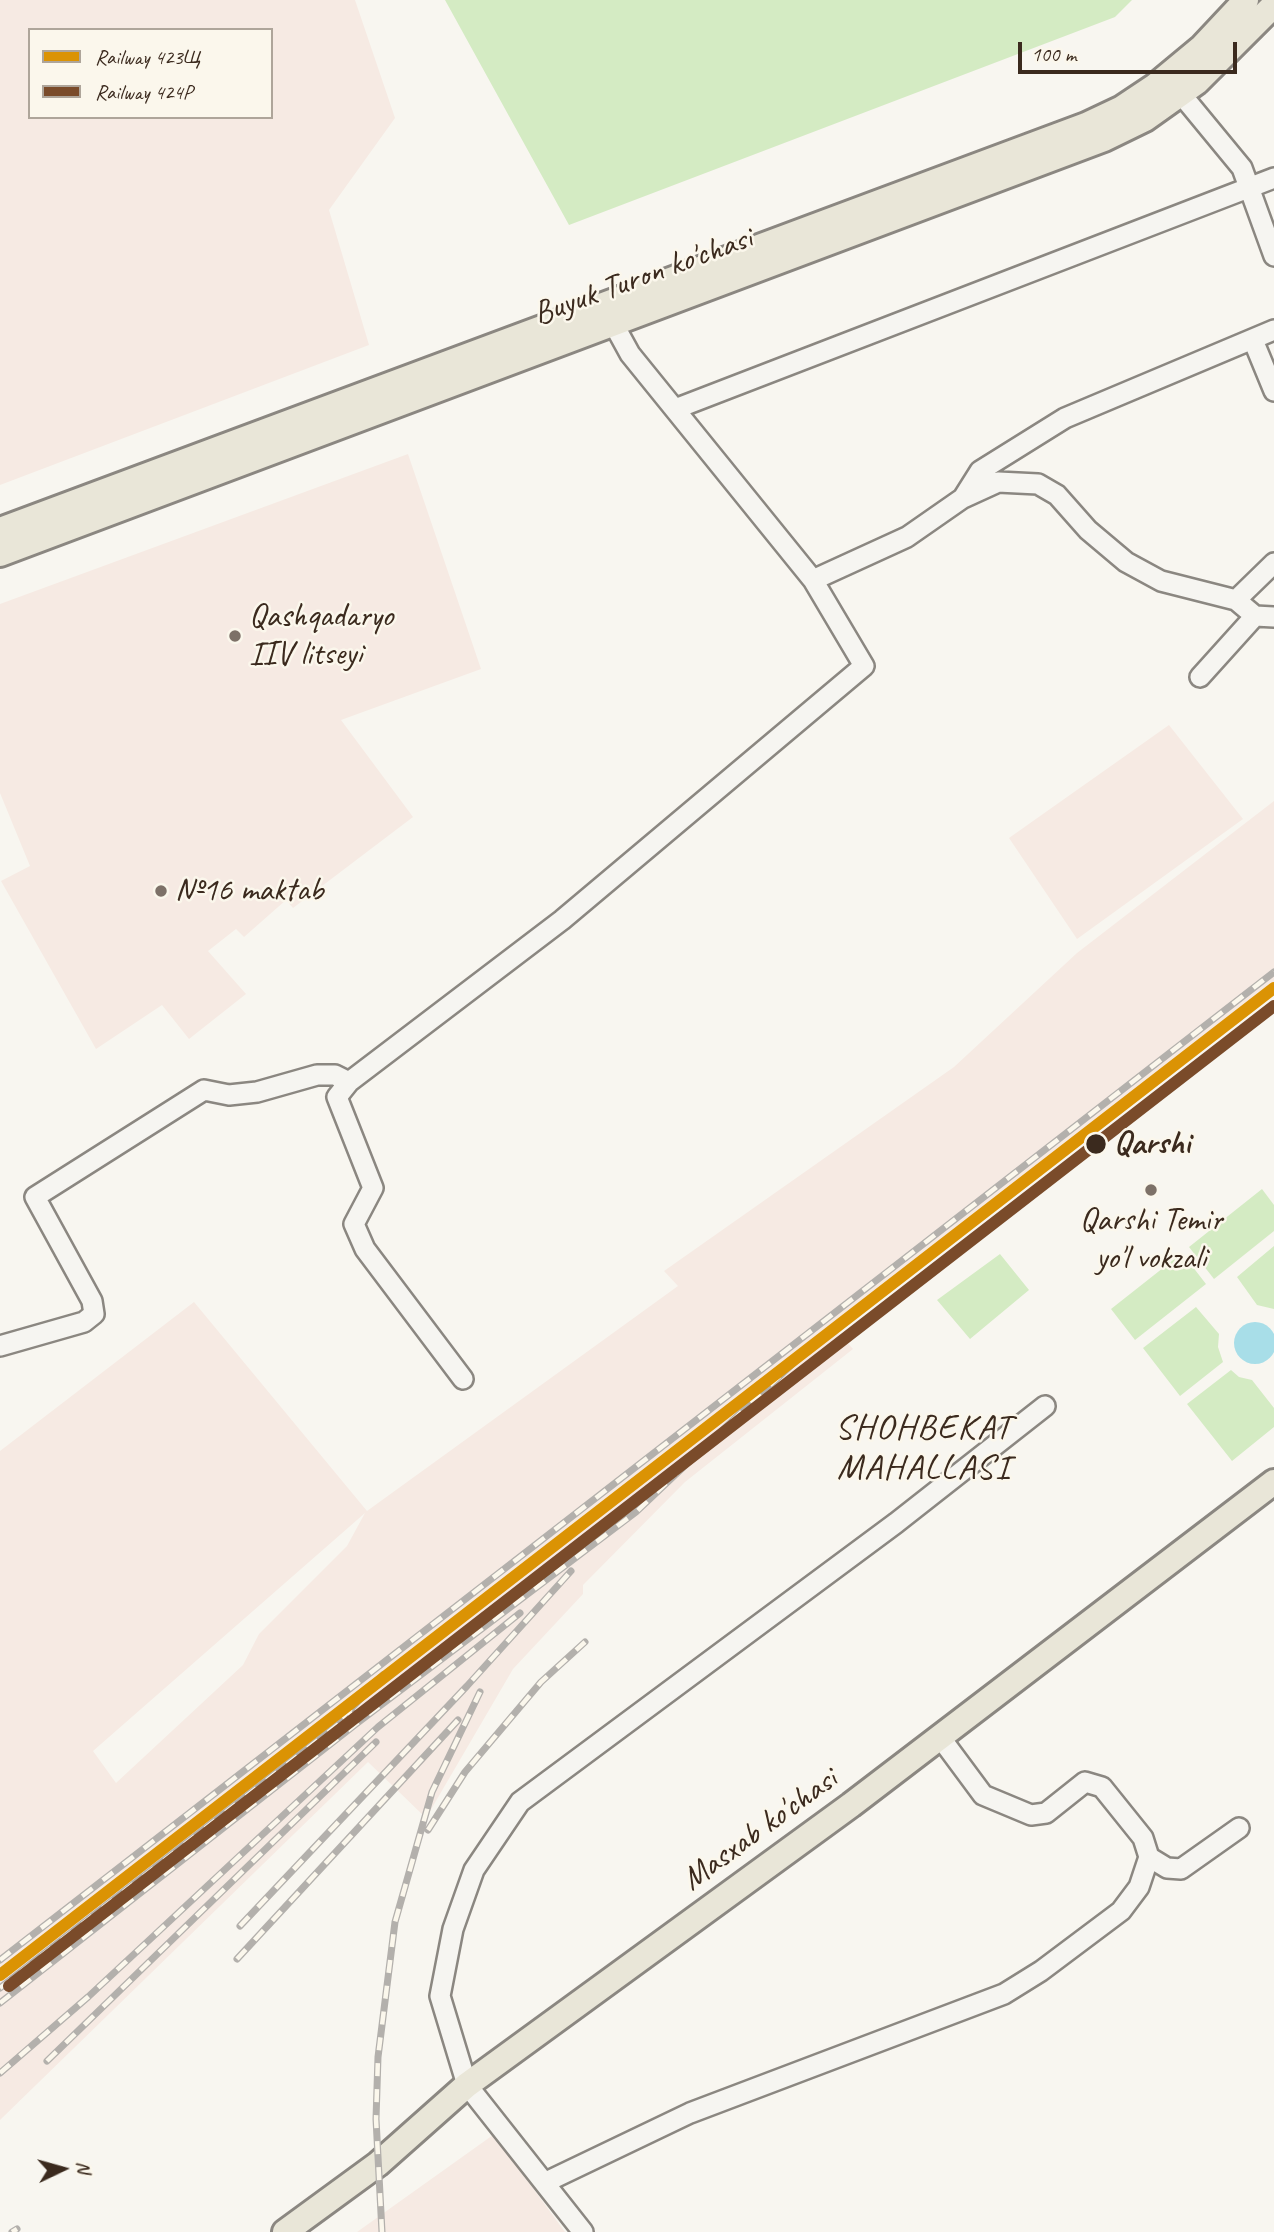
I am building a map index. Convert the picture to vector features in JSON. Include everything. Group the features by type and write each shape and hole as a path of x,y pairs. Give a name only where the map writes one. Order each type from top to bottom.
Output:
{"main road":[{"name":"Buyuk Turon ko'chasi","path":"0,530 1086,125 1122,108 1155,86 1202,47 1246,0"},
{"name":"Buyuk Turon ko'chasi","path":"0,554 1104,139 1145,119 1181,94 1212,69 1274,5"},
{"name":"Masxab ko'chasi","path":"285,2232 378,2164 467,2085 940,1737 1274,1482"}],"street":[{"path":"1181,94 1242,168 1274,257"},
{"path":"675,409 1274,178"},
{"path":"463,1379 365,1249 354,1224 373,1188 337,1097 349,1083 562,920 864,666 813,580 631,355 613,323"},
{"path":"963,498 980,471 1065,418 1274,330"},
{"path":"1253,340 1274,391"},
{"path":"813,580 907,537 963,498 998,482 1038,484 1057,495 1088,530 1117,554 1161,582 1236,600 1265,616 1200,677"},
{"path":"1236,600 1274,563"},
{"path":"0,1346 84,1322 94,1314 92,1301 35,1197 204,1090 229,1095 257,1092 317,1075 335,1075 349,1083"},
{"path":"583,2232 467,2085 440,1996 453,1929 474,1870 520,1802 896,1523 1045,1406"},
{"path":"546,2182 690,2113 1004,1994 1121,1911 1139,1887 1149,1857 1143,1838 1102,1787 1085,1782 1046,1814 1031,1815 983,1795 940,1737"},
{"path":"1149,1857 1167,1868 1181,1869 1239,1828"}],"shaded area":[{"path":"0,0 355,0 395,118 329,210 369,345 0,485"},
{"name":"Qashqadaryo IIV litseyi","path":"408,454 481,669 341,720 413,817 293,908 286,900 244,937 236,929 208,951 246,994 189,1039 162,1005 96,1049 1,881 30,866 0,793 0,604"},
{"path":"1169,725 1243,819 1077,939 1009,838"},
{"path":"1274,801 1274,991 836,1330 853,1349 685,1482 583,1585 583,1594 513,1669 426,1818 368,1762 0,2120 0,1451 194,1302 367,1511 678,1286 664,1271 954,1067 1077,953","holes":["365,1513 347,1546 259,1634 243,1665 116,1783 93,1751"]},
{"path":"493,2135 565,2232 357,2232"}],"green space":[{"path":"445,0 1132,0 1115,17 569,225"},
{"path":"1262,1189 1274,1205 1274,1231 1214,1279 1189,1247"},
{"path":"1274,1246 1274,1309 1257,1305 1237,1277"},
{"path":"1182,1253 1206,1284 1135,1340 1111,1309"},
{"path":"1000,1254 1029,1290 970,1339 937,1300"},
{"path":"1196,1307 1219,1334 1218,1347 1223,1362 1180,1396 1143,1348"},
{"path":"1231,1370 1239,1377 1252,1380 1274,1408 1274,1427 1232,1461 1187,1404"}],"water":[{"path":"1247,1324 1263,1324 1270,1328 1274,1335 1274,1351 1270,1358 1263,1362 1247,1362 1240,1358 1236,1351 1236,1335 1240,1328"}],"railway":[{"path":"0,1960 1274,972"},
{"path":"0,2003 356,1724 636,1512 803,1354"},
{"path":"240,1926 467,1686 571,1571"},
{"path":"0,2073 88,1997 378,1727 520,1613"},
{"path":"428,1830 465,1772 541,1682 585,1642"},
{"path":"342,1718 383,1675"},
{"path":"382,2232 376,2119 378,2057 395,1922 432,1792 480,1692"},
{"path":"0,1988 353,1713"},
{"path":"237,1959 458,1720"},
{"path":"47,2061 376,1742"},
{"path":"12,2232 17,2229"}],"rail line":[{"name":"423Щ","path":"0,1975 1274,988"},
{"name":"424Р","path":"9,1986 1274,1006"}],"place":[{"name":"Qashqadaryo IIV litseyi","path":"235,636"},
{"name":"№16 maktab","path":"161,891"},
{"name":"Qarshi","path":"1096,1144"},
{"name":"Qarshi Temir yo'l vokzali","path":"1151,1190"}],"district":[{"name":"SHOHBEKAT MAHALLASI","path":"924,1449"}]}
